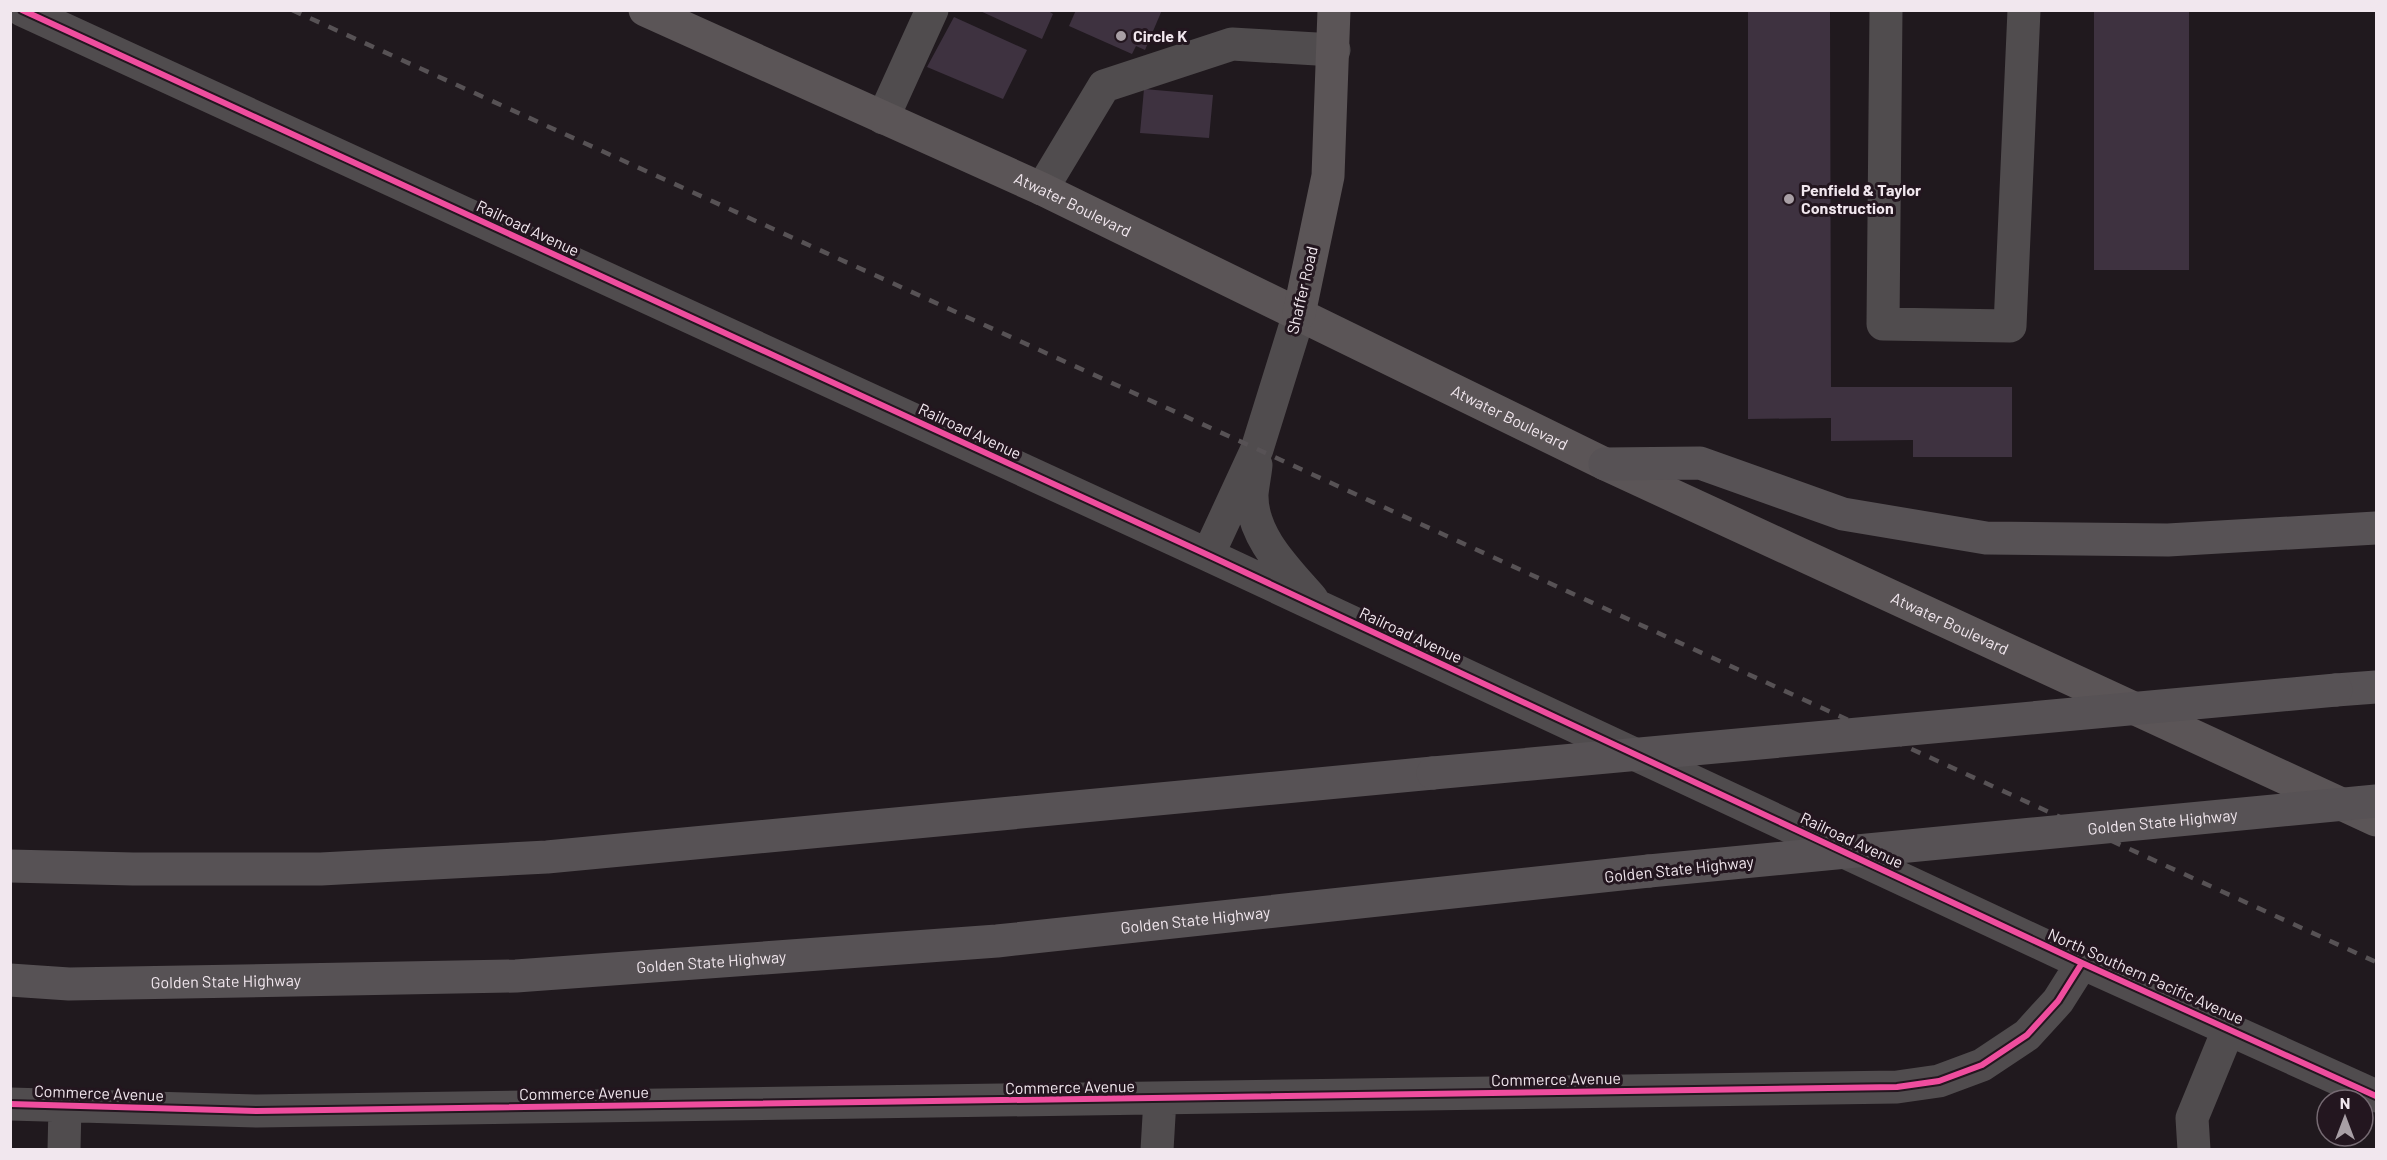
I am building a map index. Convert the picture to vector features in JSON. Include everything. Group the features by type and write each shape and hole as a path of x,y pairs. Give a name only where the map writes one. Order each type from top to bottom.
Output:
{"highway":[{"path":"1605,464 1700,463 1843,514 1986,538 2168,540 2376,528"},
{"path":"10,866 133,869 321,869 547,857 2376,687"},
{"name":"Golden State Highway","path":"10,980 69,984 516,976 997,941 1649,871 2376,801"}],"main road":[{"name":"Atwater Boulevard","path":"645,10 1042,189 1605,464 2376,820"},
{"name":"Shaffer Road","path":"1299,314 1328,176 1334,10"}],"street":[{"name":"Railroad Avenue","path":"22,10 1208,555 1905,879"},
{"path":"883,118 932,10"},
{"path":"1886,10 1883,324 2010,326 2024,10"},
{"path":"1042,189 1104,86 1232,44 1334,50"},
{"name":"Shaffer Road","path":"1208,555 1257,449 1299,314"},
{"path":"1257,449 1252,495 1256,520 1272,550 1319,607"},
{"name":"North Southern Pacific Avenue","path":"1905,879 2082,963 2376,1096"},
{"name":"Commerce Avenue","path":"10,1104 257,1111 1897,1087 1940,1081 1982,1065 2027,1035 2058,1001 2082,963"},
{"path":"2193,1149 2192,1118 2229,1028"},
{"path":"1156,1149 1160,1099"},
{"path":"64,1149 65,1106"}],"building":[{"path":"978,10 1047,10 1053,14 1042,39"},
{"name":"Circle K","path":"1076,10 1162,10 1145,50 1136,46 1132,54 1069,26"},
{"name":"Penfield & Taylor Construction","path":"1748,10 1830,10 1831,387 2012,387 2012,457 1913,457 1913,440 1831,441 1831,418 1748,419"},
{"path":"2094,10 2189,10 2189,270 2094,270"},
{"path":"954,17 1027,50 1003,99 927,67"},
{"path":"1144,89 1213,95 1209,138 1140,133"}],"railway":[{"path":"292,10 2376,962"}],"cycle path":[{"path":"22,10 1208,555 2082,963 2376,1096"},
{"path":"10,1104 257,1111 1897,1087 1939,1081 1982,1065 2027,1035 2058,1001 2082,963"}],"place":[{"name":"Circle K","path":"1121,36"},
{"name":"Penfield & Taylor Construction","path":"1789,199"}]}
